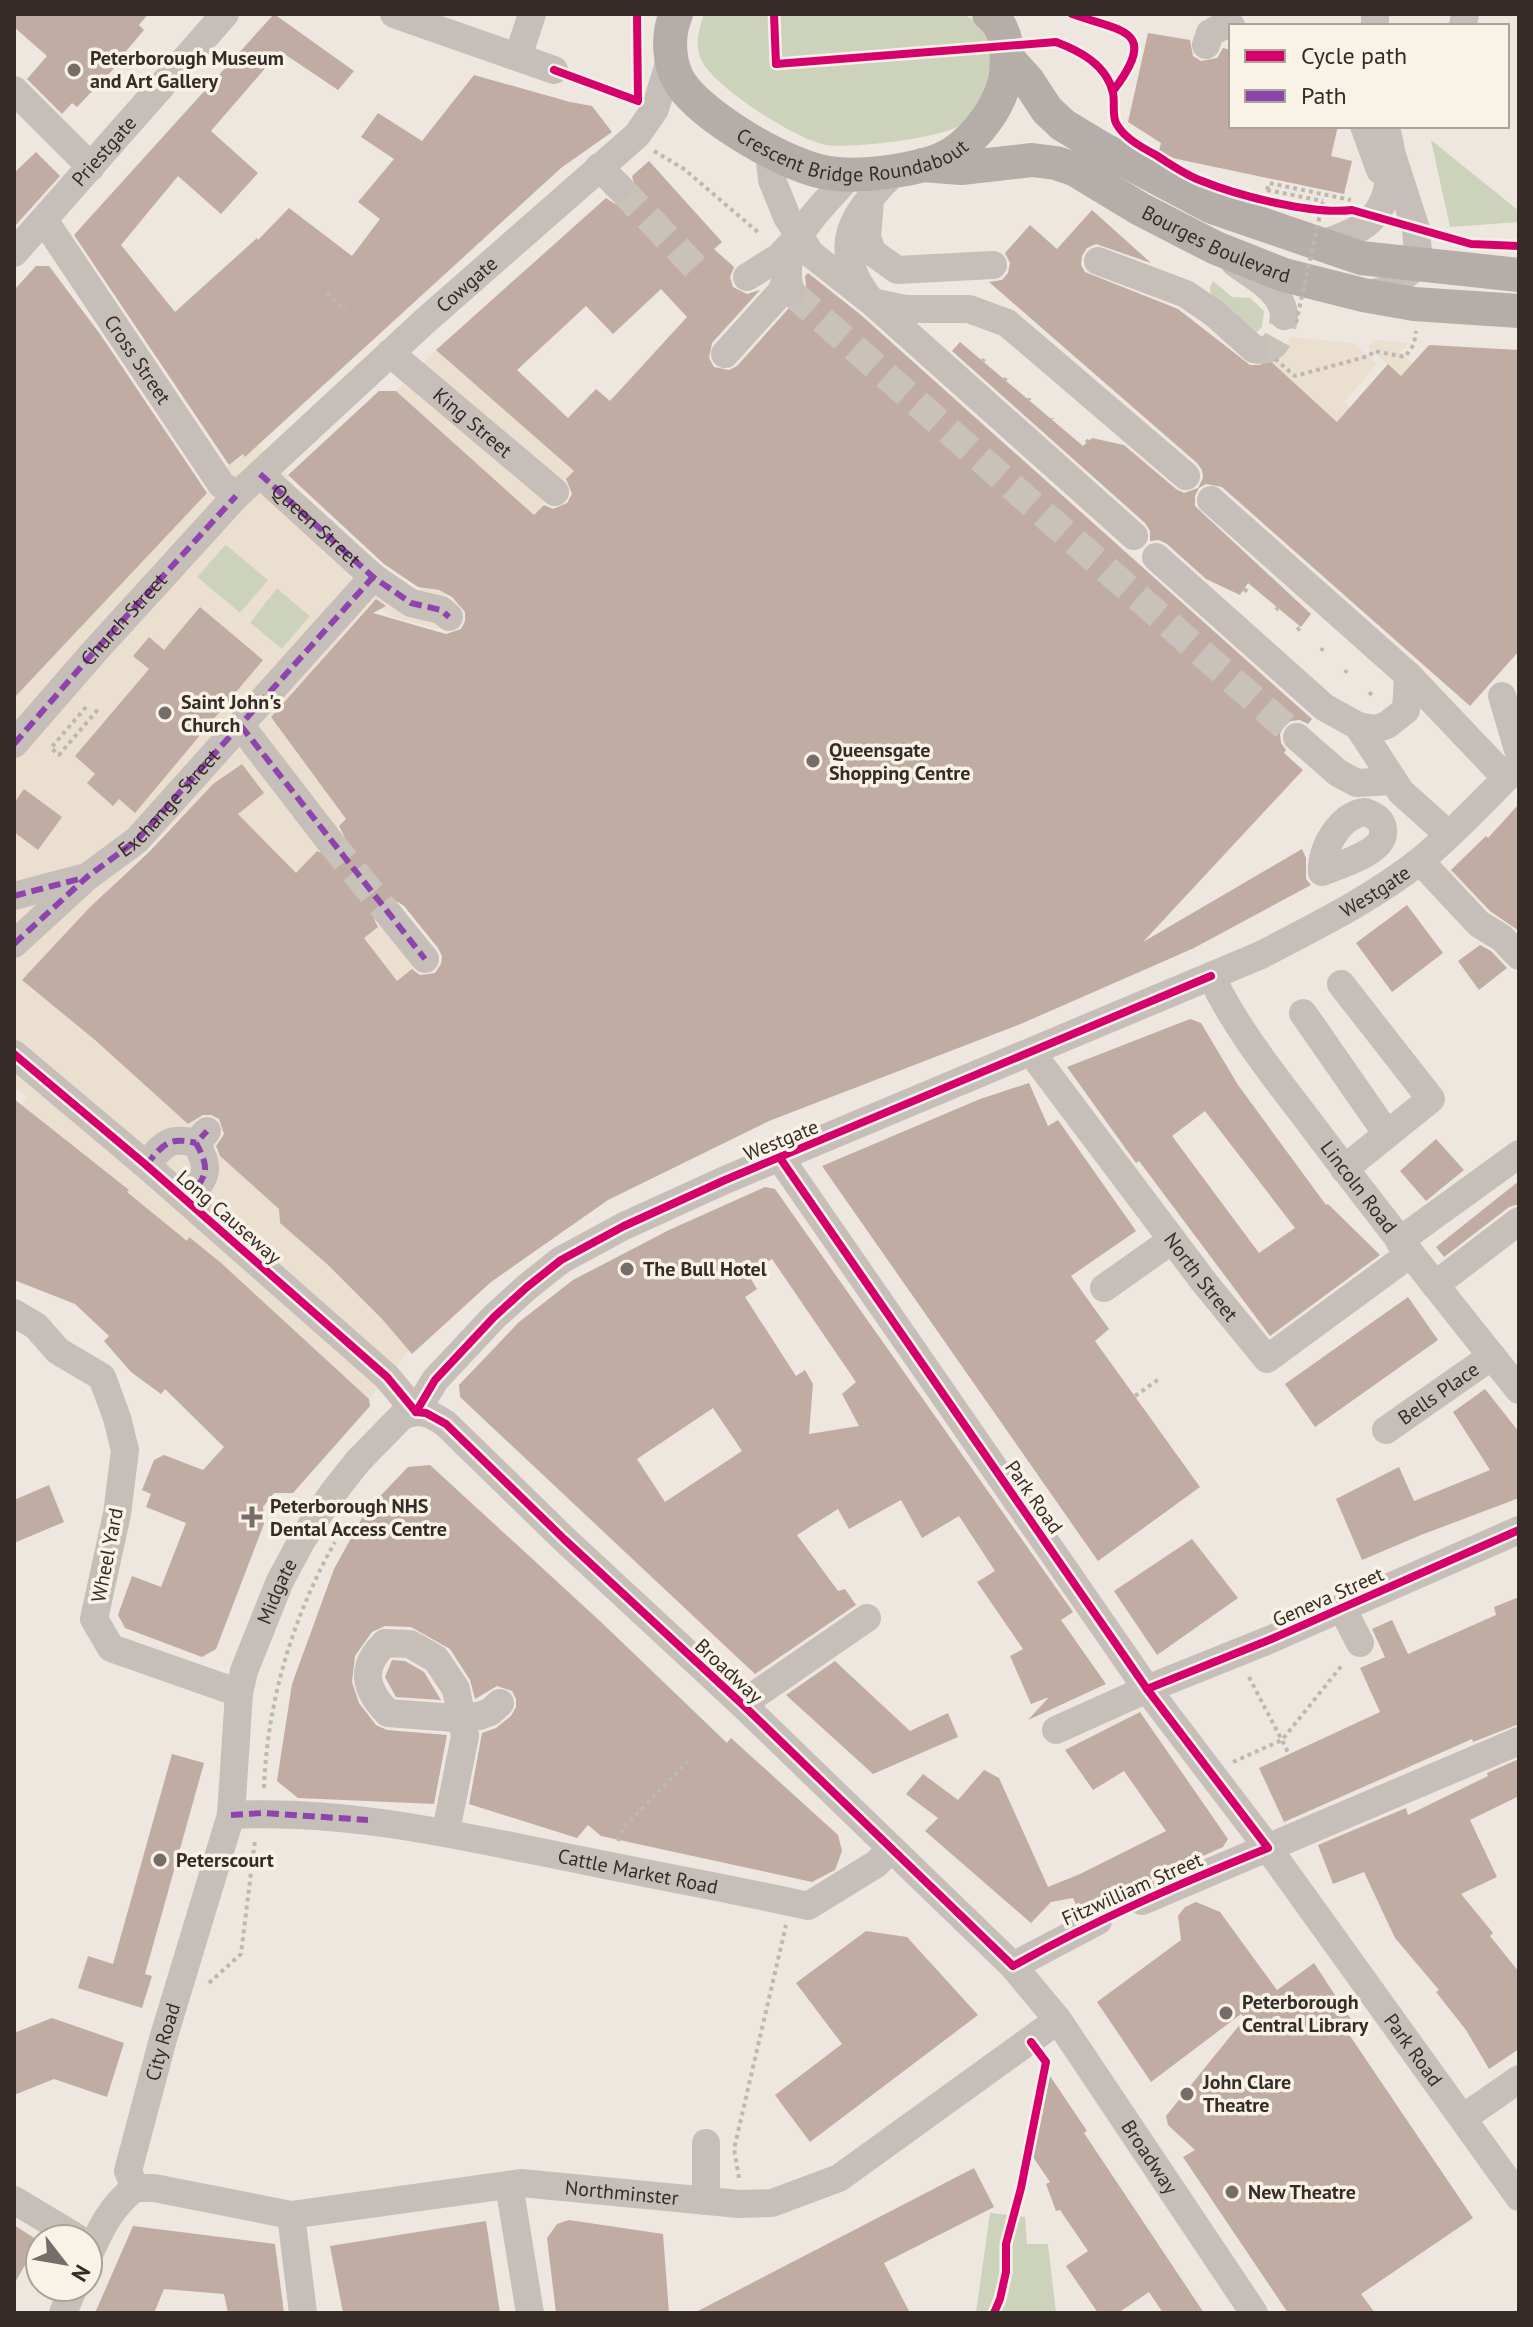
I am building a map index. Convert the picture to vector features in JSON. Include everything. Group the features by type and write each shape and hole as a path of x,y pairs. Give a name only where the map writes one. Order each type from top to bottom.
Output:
{"main road":[{"name":"Crescent Bridge Roundabout","path":"672,17 671,57 678,81 687,92 737,132 769,151 860,187 952,154 979,128 993,110 1004,87 1008,59 1006,43 996,17"},
{"name":"Bourges Boulevard","path":"1008,59 1028,81 1047,110 1063,125 1212,207 1361,258 1519,275"},
{"name":"Bourges Boulevard","path":"910,167 961,168 1032,160 1056,163 1074,169 1140,209 1216,248 1284,275 1414,304 1519,311"}],"street":[{"name":"Priestgate","path":"14,253 225,14"},
{"path":"394,14 554,70"},
{"path":"518,57 532,14"},
{"name":"Cowgate","path":"236,496 390,353 644,128 655,109 671,57"},
{"path":"14,90 91,167"},
{"path":"1365,128 1387,190"},
{"path":"1363,295 1387,290 1419,264 1413,219 1386,128"},
{"path":"769,151 772,180 787,217 797,238 811,254 872,302 1134,536"},
{"path":"1321,244 1354,234 1360,209 1387,190 1392,155"},
{"path":"599,167 619,187"},
{"path":"747,277 779,257 797,238 860,187"},
{"path":"860,187 872,252 897,270 993,265"},
{"path":"860,187 847,247 853,274 872,302 889,307 969,309 1007,323 1186,476"},
{"name":"Cross Street","path":"44,220 221,484 236,496"},
{"path":"725,354 789,285 797,238"},
{"path":"1216,248 1278,296 1290,320"},
{"path":"1098,261 1186,294 1268,349"},
{"path":"920,346 919,327 930,314 944,309"},
{"name":"King Street","path":"390,353 555,492"},
{"name":"Queen Street","path":"260,474 373,577 411,603 441,610 449,617"},
{"name":"Church Street","path":"14,743 236,496"},
{"path":"1211,500 1408,675 1515,765"},
{"path":"1156,557 1324,707 1358,726 1375,729 1387,725 1406,710 1408,675"},
{"name":"Exchange Street","path":"14,944 87,877 144,844 241,726 373,577"},
{"path":"1510,704 1515,765"},
{"path":"241,726 328,839"},
{"path":"1358,726 1392,781 1449,835"},
{"path":"1297,737 1338,773 1357,783 1392,781"},
{"name":"Westgate","path":"416,1412 435,1380 494,1317 561,1260 624,1226 1261,955 1343,913 1420,861 1515,765"},
{"path":"1420,861 1479,924 1502,938 1519,956"},
{"path":"1322,872 1343,913"},
{"path":"14,896 87,877"},
{"path":"391,917 425,959"},
{"name":"Lincoln Road","path":"1211,976 1222,1000 1344,1169 1519,1390"},
{"path":"1341,984 1431,1099 1344,1169"},
{"path":"1303,1013 1387,1134"},
{"name":"North Street","path":"1031,1052 1172,1240 1267,1359 1405,1248"},
{"name":"Long Causeway","path":"14,1054 146,1165 387,1377 416,1412"},
{"path":"146,1165 165,1143 201,1137 206,1161 204,1179 186,1200"},
{"path":"1405,1248 1519,1154"},
{"name":"Park Road","path":"780,1158 1147,1689 1268,1848 1519,2197"},
{"path":"1435,1285 1519,1221"},
{"path":"1104,1288 1172,1240"},
{"name":"Wheel Yard","path":"14,1313 36,1326 58,1351 102,1377 117,1418 125,1450 117,1514 94,1619 111,1648 239,1693"},
{"name":"Bells Place","path":"1386,1430 1492,1356"},
{"name":"Midgate","path":"231,1815 239,1693 244,1671 270,1604 302,1540 332,1494 358,1461 401,1417 416,1412"},
{"name":"Broadway","path":"416,1412 426,1413 446,1424 1013,1966 1058,2020 1254,2313"},
{"name":"Geneva Street","path":"1056,1730 1519,1530"},
{"path":"1342,1608 1360,1643"},
{"path":"742,1704 867,1618"},
{"path":"446,1831 465,1736 456,1689 436,1659 410,1644 385,1643 374,1654 367,1678 372,1697 388,1713 478,1712"},
{"name":"Fitzwilliam Street","path":"1142,1901 1519,1741"},
{"name":"Cattle Market Road","path":"231,1815 263,1813 368,1820 446,1831 808,1906 876,1864 891,1849"},
{"name":"City Road","path":"135,2188 128,2171 163,2039 231,1815"},
{"name":"Fitzwilliam Street","path":"1013,1966 1098,1921"},
{"name":"Northminster","path":"135,2188 154,2188 291,2215 521,2183 739,2204 772,2203 839,2178 1058,2020"},
{"path":"1463,2118 1519,2079"},
{"path":"706,2143 706,2201"},
{"path":"509,2185 530,2313"},
{"path":"102,2223 120,2199 135,2188"},
{"path":"14,2200 50,2223"},
{"path":"291,2215 303,2313"}],"path":[{"path":"648,147 684,169 759,233"},
{"path":"1290,320 1323,201 1267,190 1269,183 1360,209"},
{"path":"1263,199 1334,212 1360,209"},
{"path":"327,293 345,311"},
{"path":"1268,349 1293,378 1369,356 1374,351 1405,357 1414,344 1416,331"},
{"path":"86,707 51,748 59,755 100,707"},
{"path":"1135,1396 1159,1379"},
{"path":"207,1985 241,1954 254,1862 252,1848 263,1813 273,1703 292,1638 318,1572 337,1538"},
{"path":"1211,1773 1282,1740 1360,1643"},
{"path":"1237,1653 1289,1754"},
{"path":"608,1865 623,1828 691,1758"},
{"path":"739,2204 739,2167 734,2149 791,1902"}],"green space":[{"path":"704,14 964,14 986,34 990,64 987,81 974,110 954,128 897,141 826,145 777,123 739,98 710,72 698,49"},
{"path":"1431,140 1519,211 1519,222 1450,227"},
{"path":"1213,281 1232,297 1250,298 1264,311 1262,327 1254,335 1211,297"},
{"path":"226,544 269,580 240,613 197,577"},
{"path":"277,588 310,616 282,649 249,622"},
{"path":"990,2213 1025,2217 1027,2244 1048,2244 1056,2313 976,2313"}],"shaded area":[{"path":"1291,337 1353,343 1377,364 1344,402 1355,413 1343,427 1267,359 1282,349"},
{"path":"1374,340 1408,343 1400,352 1416,367 1405,380 1368,347"},
{"path":"436,350 574,471 534,515 396,391"},
{"path":"258,445 288,475 289,484 415,592 423,588 446,592 445,595 460,605 438,629 392,617 372,601 271,717 346,819 296,873 238,814 264,793 241,764 213,784 90,907 24,981 189,1125 195,1120 218,1142 213,1149 279,1209 280,1223 327,1264 409,1351 369,1399 220,1262 190,1238 187,1241 22,1105 27,1097 14,1087 14,832 24,789 14,803 14,698 208,492 221,484 222,470","holes":["225,544 268,580 240,613 197,577","277,588 310,616 282,649 250,623","201,608 263,660 135,812 119,799 113,805 88,784 95,774 75,756 149,669 133,656 149,637 164,650"]},
{"path":"399,911 432,954 397,981 364,938"}],"building":[{"name":"Peterborough Museum and Art Gallery","path":"14,14 148,14 139,25 144,30 121,57 123,59 77,107 72,103 62,114 27,79 47,56 14,27"},
{"path":"274,14 354,71 338,90 280,51 211,131 258,173 221,214 178,176 121,245 175,312 258,240 289,208 352,256 380,219 358,202 394,159 361,137 378,113 422,141 474,75 592,106 612,132 561,168 245,457 243,454 229,465 74,235"},
{"path":"1148,33 1190,40 1193,56 1201,61 1217,58 1223,48 1229,50 1229,128 1338,128 1331,156 1352,161 1344,194 1158,155 1161,143 1128,122"},
{"path":"36,152 60,176 14,227 14,173"},
{"name":"Queensgate Shopping Centre","path":"649,161 722,242 714,249 734,267 730,277 733,287 747,294 760,290 712,343 709,358 714,367 729,370 737,366 789,308 803,304 807,297 805,276 808,273 861,315 1312,719 1308,724 1300,720 1291,721 1280,734 1286,750 1284,753 1303,770 1143,942 1302,849 1306,858 1306,879 1311,885 1194,948 1023,1023 769,1121 608,1200 491,1282 412,1354 327,1264 280,1223 279,1209 220,1156 216,1146 224,1134 219,1119 203,1115 188,1124 95,1040 22,980 213,784 242,764 264,793 238,814 296,873 317,851 329,856 339,852 345,838 339,826 346,819 271,717 376,599 386,606 373,613 446,634 461,629 465,612 452,597 439,590 418,587 384,564 288,475 379,391 396,391 534,515 544,505 553,509 567,503 572,494 566,479 574,471 436,350 606,198 615,204 630,200 636,191 632,176","holes":["661,289 687,317 610,401 596,389 568,418 517,370 586,306 613,334","389,900 404,906 438,948 442,956 435,973 420,975 412,969 397,981 364,938 378,927 374,919 376,910 381,903"]},
{"path":"1092,210 1151,263 1096,244 1087,248 1082,256 1081,265 1085,272 1178,309 1250,365 1260,365 1268,359 1337,422 1388,364 1401,376 1429,345 1519,350 1519,651 1470,706 1222,487 1206,484 1199,488 1195,506 1311,614 1301,627 1248,583 1240,595 1206,579 1167,544 1159,540 1150,541 1150,531 1145,523 952,351 960,342 1083,446 1092,438 1124,445 1176,489 1184,493 1198,488 1203,478 1197,463 989,282 1002,280 1008,273 1010,263 1005,253 1030,225 1057,249"},
{"path":"36,266 49,266 100,334 207,493 14,698 14,290"},
{"name":"Saint John's Church","path":"200,607 263,660 135,813 119,799 113,806 87,783 95,774 75,756 149,669 133,656 149,637 164,650"},
{"path":"24,789 62,817 38,850 14,832 14,803"},
{"path":"1519,804 1519,931 1490,911 1451,870 1486,836 1488,838"},
{"path":"1407,905 1443,953 1392,992 1356,943"},
{"path":"1480,945 1491,951 1507,968 1479,990 1458,961"},
{"path":"1190,1019 1201,1023 1238,1085 1326,1205 1380,1255 1270,1336 1139,1161 1136,1163 1067,1067","holes":["1205,1111 1295,1228 1259,1253 1172,1136"]},
{"path":"1029,1083 1048,1126 1058,1120 1136,1231 1071,1276 1109,1329 1095,1341 1200,1487 1098,1561 822,1166 980,1099"},
{"path":"14,1099 129,1190 127,1192 187,1241 189,1237 220,1262 369,1399 370,1406 293,1493 274,1493 263,1507 264,1524 216,1649 202,1657 125,1628 118,1615 132,1576 161,1587 186,1523 146,1507 151,1494 142,1490 154,1460 164,1455 203,1470 224,1447 165,1389 161,1394 131,1372 104,1341 109,1336 75,1304 14,1280"},
{"path":"1436,1139 1464,1170 1426,1201 1400,1171"},
{"path":"1519,1181 1519,1204 1509,1207 1444,1257 1436,1247"},
{"path":"765,1187 775,1189 1073,1612 1061,1620 1106,1684 1028,1720 1049,1697 1031,1704 1010,1656 1023,1649 977,1582 995,1571 959,1516 922,1538 901,1500 849,1529 838,1509 797,1535 838,1591 845,1589 856,1605 755,1674 460,1397 459,1385 519,1322 573,1280 669,1230","holes":["772,1259 856,1382 842,1394 859,1426 809,1434 813,1384 805,1370 796,1376 745,1297 757,1289 748,1274","713,1408 742,1451 665,1502 637,1459"]},
{"path":"1408,1297 1438,1340 1315,1427 1285,1384"},
{"path":"1485,1389 1519,1432 1519,1498 1362,1560 1336,1499 1399,1467 1414,1501 1490,1470 1453,1412"},
{"path":"430,1465 727,1743 731,1738 838,1835 842,1851 835,1870 812,1882 601,1836 588,1825 577,1838 469,1804 482,1733 496,1728 511,1716 516,1699 512,1691 497,1686 475,1699 470,1680 450,1649 411,1627 385,1626 372,1632 355,1656 352,1682 359,1703 376,1725 387,1730 447,1735 434,1804 298,1798 277,1781 292,1684 334,1569 366,1511 408,1467"},
{"path":"49,1485 64,1522 14,1543 14,1500"},
{"path":"1192,1539 1238,1598 1157,1655 1114,1591"},
{"path":"1519,1597 1519,1724 1473,1742 1472,1739 1284,1822 1259,1768 1380,1712 1360,1668 1385,1657 1372,1629 1392,1620 1408,1654 1496,1615 1494,1607"},
{"path":"392,1660 405,1661 424,1672 441,1700 396,1697 385,1677"},
{"path":"835,1661 910,1731 948,1713 958,1737 873,1774 786,1695"},
{"path":"1140,1712 1228,1839 1223,1847 1079,1912 1073,1898 1051,1902 1031,1923 925,1831 938,1818 906,1794 923,1774 958,1800 984,1770 999,1778 1048,1887 1166,1831 1124,1771 1093,1790 1065,1750"},
{"name":"Peterscourt","path":"172,1754 204,1763 145,1974 152,1976 142,2008 78,1988 88,1956 113,1964"},
{"path":"1519,1759 1519,1796 1470,1820 1497,1877 1461,1894 1493,1933 1490,1936 1519,1972 1519,2049 1489,2069 1466,2030 1436,1992 1439,1990 1395,1938 1364,1872 1333,1884 1318,1845 1406,1808 1408,1815"},
{"path":"1196,1902 1220,1912 1277,1990 1314,1963 1354,2024 1346,2030 1473,2218 1361,2294 1375,2313 1288,2313 1183,2157 1195,2150 1168,2125 1166,2116 1245,2018 1241,2014 1151,2082 1097,2002 1181,1940 1178,1916 1185,1907"},
{"path":"866,1931 907,1937 978,2015 810,2142 775,2095 842,2044 796,1983"},
{"path":"52,2018 124,2043 107,2097 54,2079 14,2095 14,2033"},
{"path":"1050,2076 1087,2131 1084,2133 1204,2313 1163,2313 1149,2292 1118,2313 1098,2313 1066,2266 1088,2251 1060,2210 1056,2211 1046,2184 1050,2182 1033,2157"},
{"path":"974,2168 994,2207 884,2263 910,2313 694,2313"},
{"path":"569,2220 663,2234 669,2313 556,2313 547,2238 557,2224"},
{"path":"486,2221 500,2313 343,2313 330,2246"},
{"path":"14,2225 24,2231 24,2267 14,2284"},
{"path":"133,2226 275,2244 284,2313 228,2313 224,2294 164,2289 154,2313 95,2313 99,2303 104,2303 104,2292"}],"tunnel":[{"path":"619,187 695,267"},
{"path":"791,292 1297,737"},
{"path":"1254,349 1273,346 1282,330 1284,316"},
{"path":"328,839 391,917"}],"marked path":[{"path":"260,474 373,577 411,603 441,610 449,617"},
{"path":"14,744 236,496"},
{"path":"14,944 87,877 137,840 373,577"},
{"path":"241,726 425,959"},
{"path":"14,896 83,878"},
{"path":"186,1200 204,1173 204,1161 196,1143 207,1131"},
{"path":"146,1165 167,1144 179,1141 196,1143"},
{"path":"231,1815 263,1813 368,1820"}],"cycle path":[{"path":"554,70 638,101 637,14"},
{"path":"774,14 776,64 1056,42 1091,60 1105,74 1113,93 1115,120 1123,133 1196,178 1276,203 1317,210 1352,210 1471,244 1519,246"},
{"path":"1072,14 1119,30 1129,36 1134,44 1127,71 1113,91"},
{"path":"416,1412 435,1380 494,1317 561,1260 624,1226 725,1180 1211,976"},
{"path":"14,1054 146,1165 387,1377 416,1412"},
{"path":"416,1412 426,1413 446,1424 1013,1966 1139,1903 1268,1848 1147,1689 780,1158"},
{"path":"1147,1689 1269,1640 1519,1530"},
{"path":"994,2313 1006,2272 1006,2244 1021,2188 1046,2062 1031,2042"}],"place":[{"name":"Peterborough Museum and Art Gallery","path":"74,70"},
{"name":"Saint John's Church","path":"165,713"},
{"name":"Queensgate Shopping Centre","path":"813,761"},
{"name":"The Bull Hotel","path":"627,1269"},
{"name":"Peterborough NHS Dental Access Centre","path":"252,1517"},
{"name":"Peterscourt","path":"160,1860"},
{"name":"Peterborough Central Library","path":"1226,2013"},
{"name":"John Clare Theatre","path":"1187,2094"},
{"name":"New Theatre","path":"1232,2192"}]}
